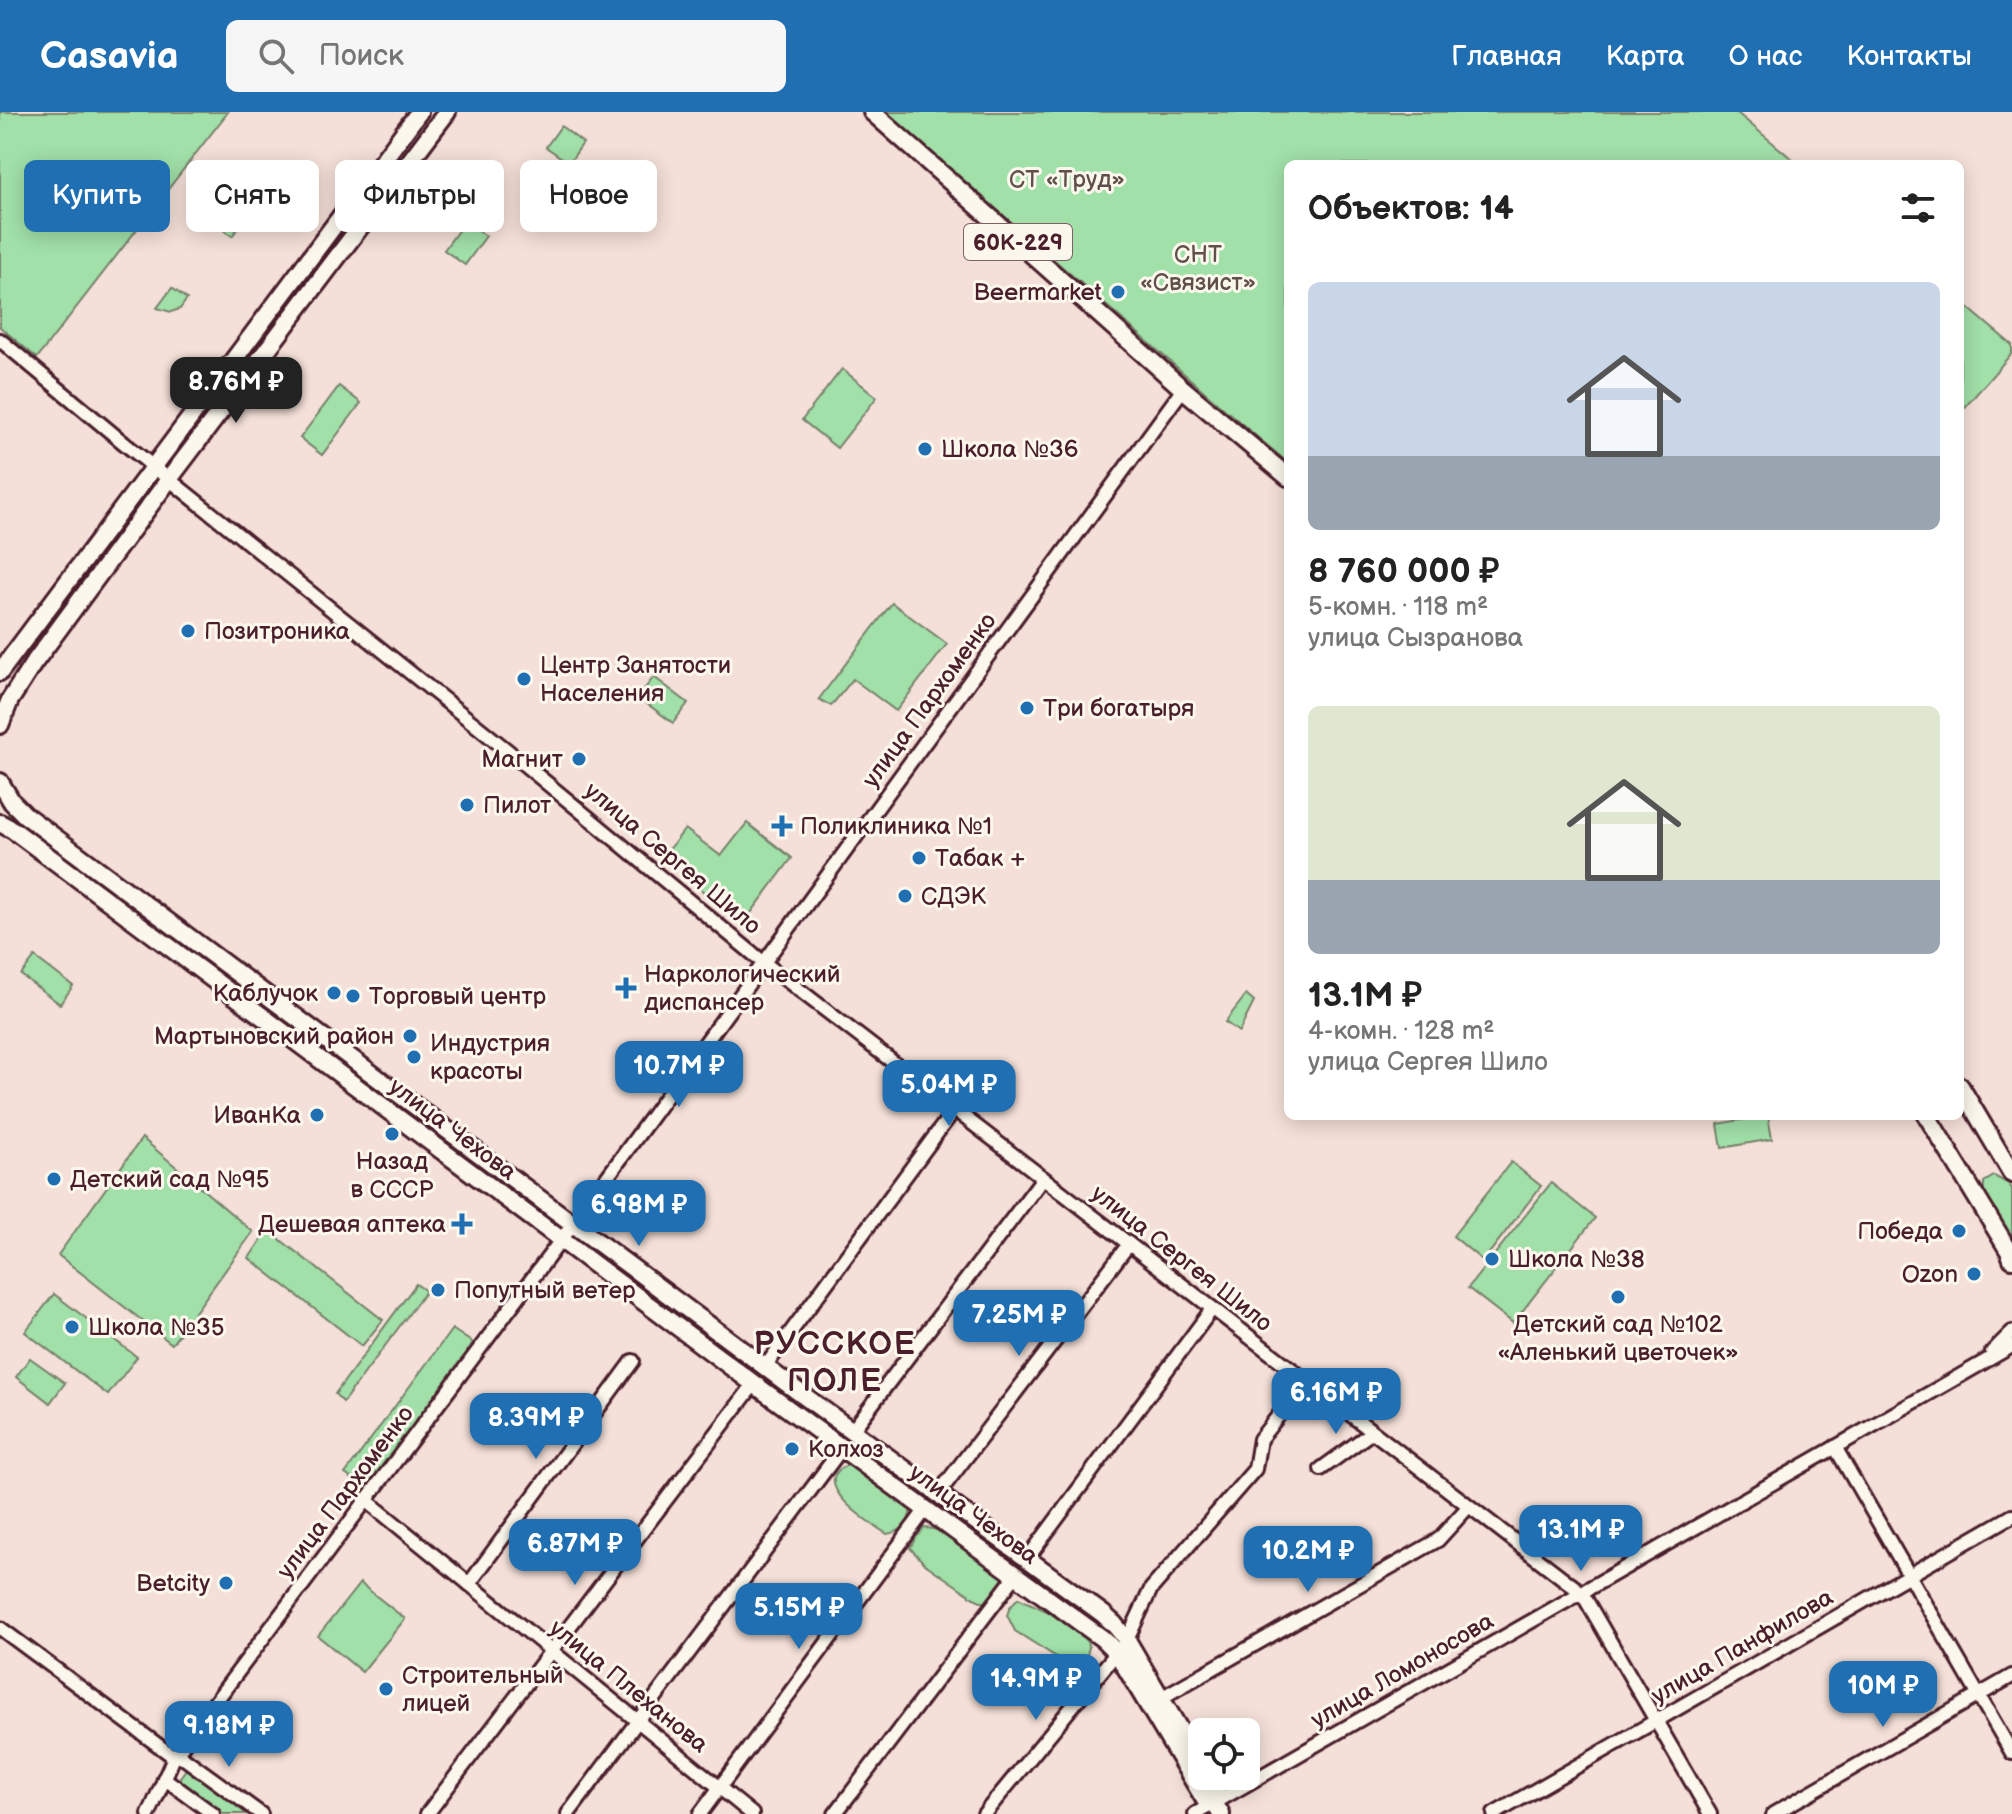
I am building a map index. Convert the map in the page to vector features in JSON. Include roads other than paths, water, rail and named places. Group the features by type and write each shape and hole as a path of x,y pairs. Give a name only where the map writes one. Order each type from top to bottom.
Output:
{"main road":[{"path":"0,672 419,112"},
{"path":"0,725 17,687 170,478 447,112"},
{"name":"60К-229","path":"872,112 1183,389 1284,474"},
{"path":"315,249 333,263"},
{"name":"улица Чехова","path":"0,782 12,802 25,815 765,1367 1103,1614 1114,1624 1122,1647 1205,1800 1218,1809"},
{"name":"улица Чехова","path":"0,823 754,1384 1092,1630 1122,1647 1161,1698 1188,1744"},
{"path":"1964,1093 2012,1174"},
{"path":"1929,1120 2012,1259"},
{"path":"754,1384 765,1367"}],"street":[{"name":"улица Сергея Шило","path":"0,340 497,742 763,962 1582,1593 1710,1814"},
{"name":"улица Пархоменко","path":"149,1814 175,1755 562,1240 1183,389"},
{"path":"765,1367 954,1110"},
{"path":"852,1431 1043,1178"},
{"path":"938,1494 1129,1244"},
{"path":"1027,1559 1212,1309"},
{"name":"улица Ломоносова","path":"1964,1373 2012,1332"},
{"name":"улица Ломоносова","path":"1195,1814 1218,1809 1582,1593 2012,1346"},
{"path":"469,1584 633,1361"},
{"path":"984,1814 1122,1647 1151,1589 1255,1469 1260,1439 1306,1381"},
{"path":"427,1814 754,1384"},
{"path":"1321,1469 1372,1432"},
{"path":"1835,1447 2012,1753"},
{"path":"568,1814 842,1448"},
{"name":"улица Плеханова","path":"366,1500 752,1814"},
{"path":"1161,1698 1438,1540 1468,1507"},
{"path":"700,1814 926,1509"},
{"name":"улица Панфилова","path":"1494,1814 2012,1516"},
{"path":"835,1814 1016,1575"},
{"path":"0,1628 261,1814"},
{"path":"1773,1814 2012,1676"},
{"path":"164,1778 213,1814"}],"place":[{"name":"Beermarket","path":"1118,292"},
{"name":"Школа №36","path":"925,449"},
{"name":"Позитроника","path":"188,631"},
{"name":"Центр Занятости Населения","path":"524,679"},
{"name":"Три богатыря","path":"1027,708"},
{"name":"Магнит","path":"579,759"},
{"name":"Пилот","path":"467,805"},
{"name":"Поликлиника №1","path":"782,826"},
{"name":"Табак +","path":"919,858"},
{"name":"СДЭК","path":"905,896"},
{"name":"Наркологический диспансер","path":"626,988"},
{"name":"Каблучок","path":"334,993"},
{"name":"Торговый центр","path":"353,996"},
{"name":"Мартыновский район","path":"410,1036"},
{"name":"Индустрия красоты","path":"414,1057"},
{"name":"ИванКа","path":"317,1115"},
{"name":"Назад в СССР","path":"392,1134"},
{"name":"Детский сад №95","path":"54,1179"},
{"name":"Дешевая аптека","path":"462,1224"},
{"name":"Победа","path":"1959,1231"},
{"name":"Школа №38","path":"1492,1259"},
{"name":"Ozon","path":"1974,1274"},
{"name":"Попутный ветер","path":"438,1290"},
{"name":"Детский сад №102 «Аленький цветочек»","path":"1618,1297"},
{"name":"Школа №35","path":"72,1327"},
{"name":"Колхоз","path":"792,1449"},
{"name":"Betcity","path":"226,1583"},
{"name":"Строительный лицей","path":"386,1689"}],"district":[{"name":"РУССКОЕ ПОЛЕ","path":"835,1362"}],"park label":[{"name":"СТ «Труд»","path":"1067,179"},
{"name":"СНТ «Связист»","path":"1198,268"}]}
